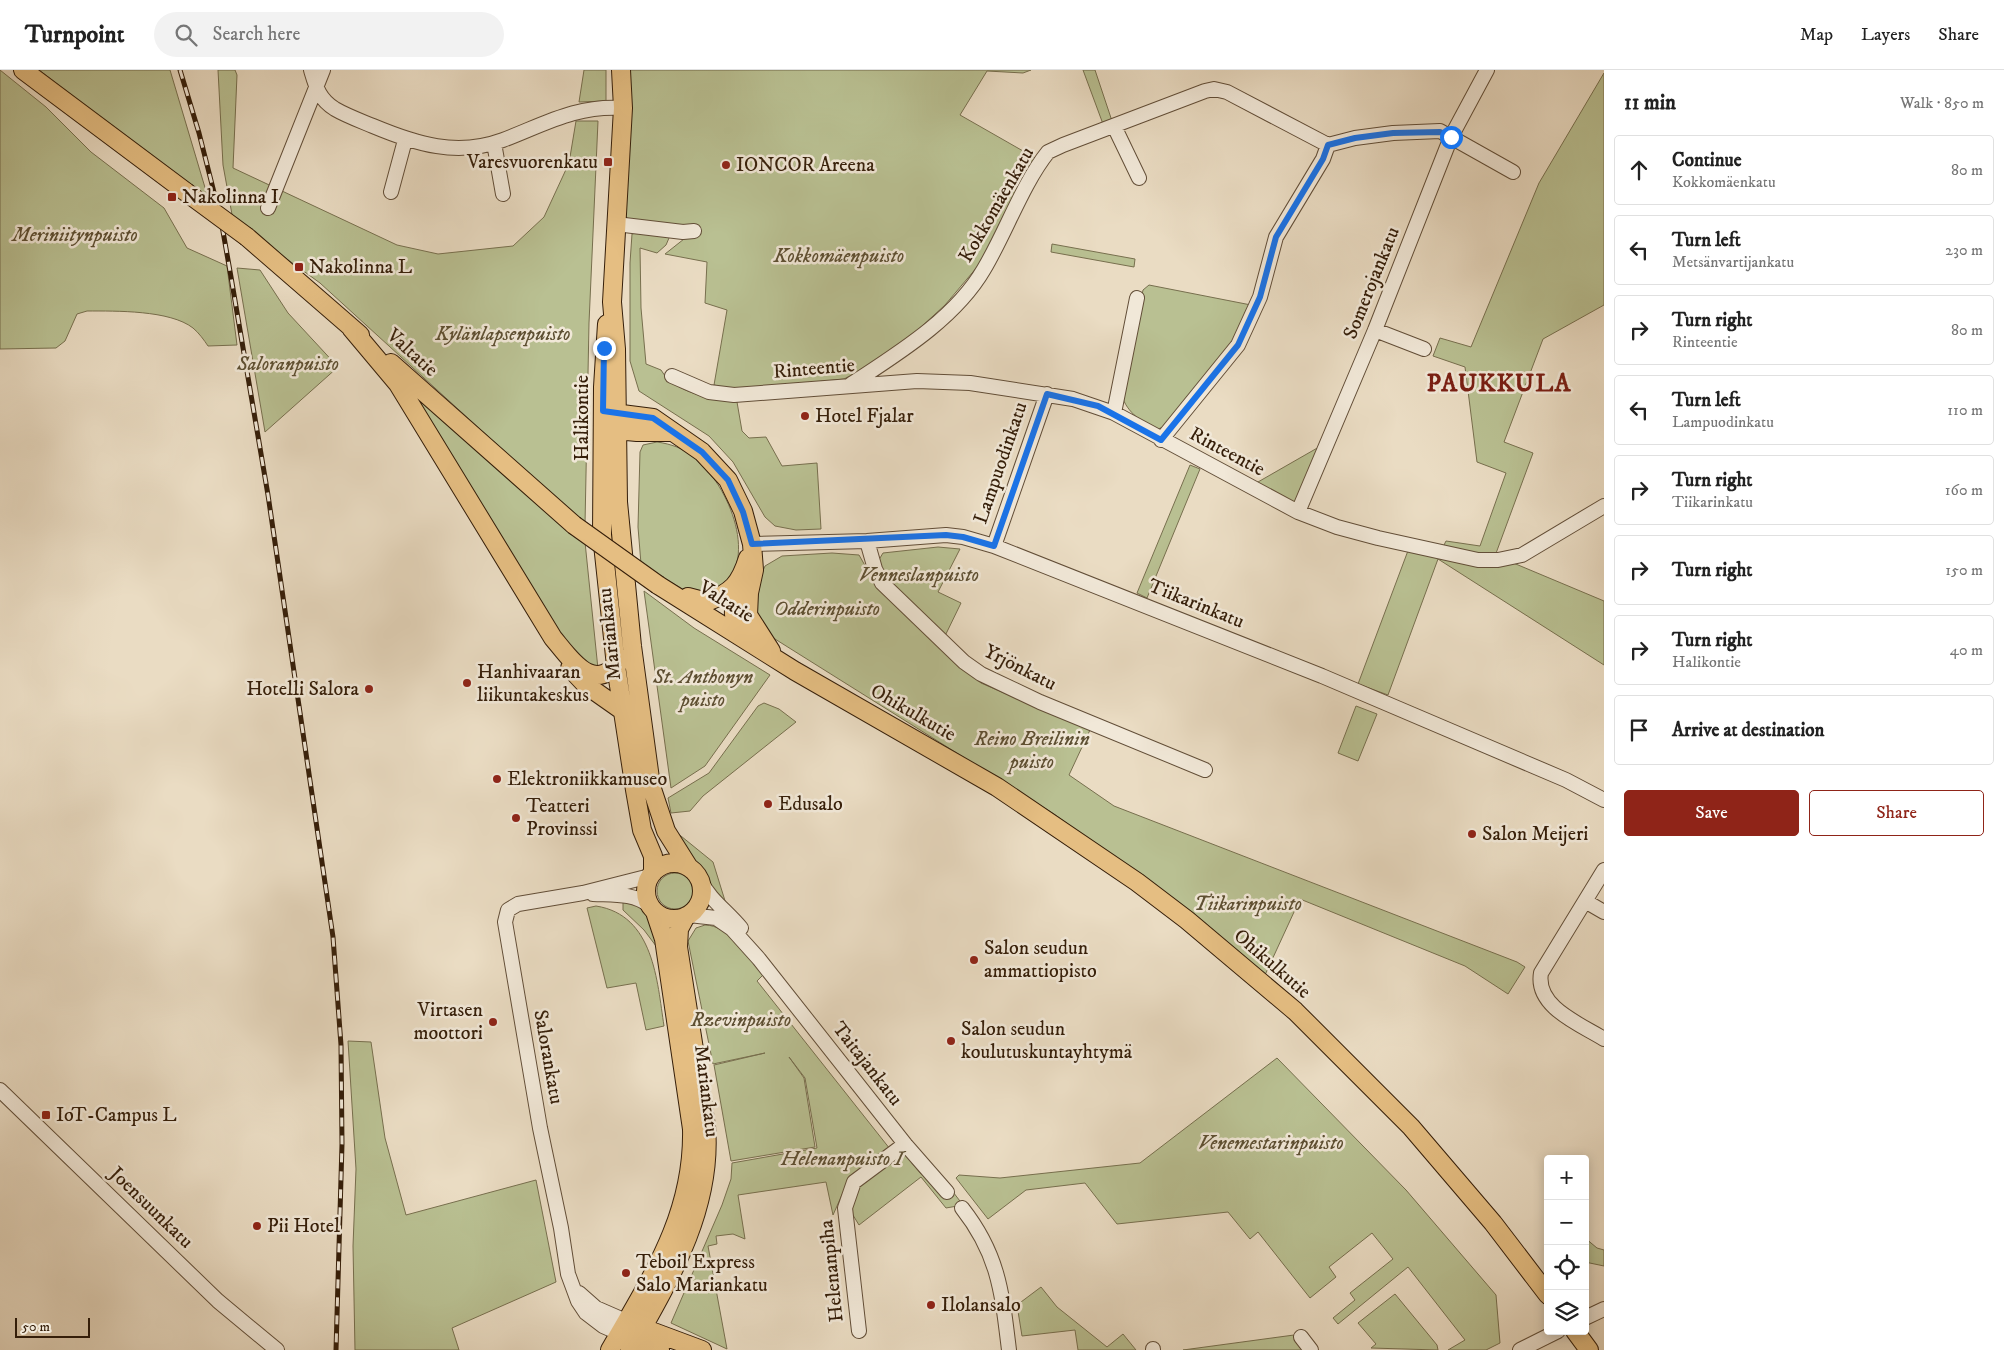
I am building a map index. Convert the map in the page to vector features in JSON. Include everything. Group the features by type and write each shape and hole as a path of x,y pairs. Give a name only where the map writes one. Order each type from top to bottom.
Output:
{"main road":[{"name":"Valtatie","path":"23,70 247,237 574,525 662,588 778,659"},
{"name":"Halikontie","path":"617,389 612,302 623,108 621,70"},
{"name":"Halikontie","path":"602,535 610,421 604,348 612,302"},
{"path":"351,328 398,384 552,638 558,652 576,676 623,711"},
{"path":"617,389 635,414"},
{"name":"Mariankatu","path":"617,389 610,421 618,454 618,502 632,646 656,803 666,832 688,866"},
{"path":"610,421 635,414 653,418 702,452 728,480 743,512 752,544 754,570 749,593 748,616 759,636 778,659"},
{"path":"610,421 637,432 673,432"},
{"path":"618,454 626,441 637,432"},
{"name":"Mariankatu","path":"602,535 616,666 640,820 654,856 652,874"},
{"path":"742,636 733,619 734,603 752,544"},
{"path":"662,588 707,602 728,594 742,576"},
{"path":"552,638 572,661 591,674 603,676 616,666 632,646"},
{"name":"Ohikulkutie","path":"778,659 997,787 1121,871 1187,920 1295,1011 1411,1127 1493,1223 1544,1290"},
{"path":"669,863 688,866 700,880 701,900 688,916 669,919 653,909 646,891 652,874 669,863"},
{"name":"Mariankatu","path":"631,1334 655,1272 675,1230 690,1176 692,1153 692,1129 664,938 653,909"},
{"name":"Mariankatu","path":"610,1350 631,1334 670,1278 689,1234 702,1193 707,1160 706,1126 678,947 679,929 688,916"},
{"path":"631,1334 660,1350"},
{"path":"631,1334 702,1350"},
{"path":"1579,1335 1589,1350"}],"street":[{"path":"311,70 315,89 325,102 339,111 405,140 432,147 455,149 494,143 572,112 610,107 623,108"},
{"path":"268,208 323,70"},
{"name":"Somerojankatu","path":"1298,512 1375,330 1451,137 1487,70"},
{"name":"Kokkomäenkatu","path":"850,386 915,341 971,288 985,268 1048,152 1062,145 1214,89 1233,94 1328,145"},
{"path":"1114,126 1139,178"},
{"path":"1161,440 1238,345 1260,297 1276,237 1323,159 1328,145 1355,138 1393,133 1440,132 1513,172"},
{"path":"391,192 405,140"},
{"path":"494,143 503,194"},
{"path":"616,224 683,232 694,231"},
{"path":"1114,414 1137,298"},
{"path":"1375,330 1424,349"},
{"name":"Rinteentie","path":"672,376 708,392 734,396 917,381 970,383 1073,399 1114,414 1298,512 1337,527 1378,538 1457,557 1478,560 1498,560 1522,555 1604,506"},
{"name":"Lampuodinkatu","path":"994,546 1047,394"},
{"name":"Tiikarinkatu","path":"752,544 867,541 946,535 963,537 994,546 1322,676 1566,780 1604,800"},
{"name":"Yrjönkatu","path":"867,541 875,569 882,582 964,662 981,674 1032,698 1205,770"},
{"path":"1604,870 1541,973 1540,990 1548,1002 1560,1012 1604,1039"},
{"name":"Salorankatu","path":"631,1334 596,1308 573,1287 568,1274 561,1228 540,1128 505,922 508,910 518,904 583,893 652,874"},
{"name":"Taitajankatu","path":"700,880 711,899 726,910 741,928 759,959"},
{"name":"Salorankatu","path":"583,893 633,896 641,898 653,909"},
{"path":"1586,900 1604,912"},
{"name":"Taitajankatu","path":"688,916 720,920 732,929 759,959 905,1144 948,1192"},
{"name":"Joensuunkatu","path":"0,1090 218,1301 277,1350"},
{"name":"Helenanpiha","path":"859,1331 845,1208 854,1182 905,1144"},
{"path":"962,1208 974,1224 996,1268 1009,1350"},
{"path":"1589,1316 1604,1309"},
{"path":"1520,1350 1550,1335"},
{"path":"1301,1337 1311,1350"}],"green space":[{"name":"Meriniitynpuisto","path":"0,70 46,107 91,152 164,208 187,248 227,266 237,345 208,346 193,328 171,318 142,313 87,311 77,314 65,341 56,348 0,349"},
{"path":"39,70 170,70 209,201"},
{"name":"Kylänlapsenpuisto","path":"218,70 235,70 237,75 233,168 397,245 438,254 513,246 544,217 569,163 576,121 598,121 589,323 585,525 320,283 233,220 223,165"},
{"path":"584,70 606,70 606,101 579,102"},
{"name":"Kokkomäenpuisto","path":"628,70 1031,70 1023,73 987,71 960,115 1037,159 978,266 945,305 909,338 881,360 844,379 736,390 714,385 727,310 705,303 707,262 665,254 684,239 686,228 635,222 624,216"},
{"path":"1083,70 1095,70 1112,121 1103,124"},
{"path":"1604,73 1604,305 1543,339 1504,442 1533,453 1495,556 1441,551 1446,541 1480,546 1506,473 1477,462 1465,367 1433,356 1440,338 1471,347 1539,183"},
{"path":"640,232 667,234 669,238 666,245 657,253 640,248 641,308 646,364 661,370 675,385 684,390 737,402 742,431 749,438 766,437 782,466 817,463 821,529 796,530 775,526 765,517 733,462 709,436 639,391 630,361 630,263 632,234"},
{"path":"1052,244 1135,259 1134,267 1051,252"},
{"name":"Saloranpuisto","path":"237,268 260,270 288,313 338,367 265,432"},
{"path":"1149,285 1251,305 1231,345 1165,426 1156,430 1145,424 1130,410 1123,399 1122,393 1143,290"},
{"path":"409,389 585,542 598,669 582,663 572,652"},
{"path":"657,442 677,447 695,458 719,486 728,504 735,524 738,544 737,563 729,580 713,594 697,598 641,564 638,527 640,452 643,445"},
{"path":"1326,443 1298,505 1251,486"},
{"path":"1190,465 1200,469 1147,598 1137,593"},
{"name":"Venneslanpuisto","path":"938,547 960,549 938,592 961,603 944,638 883,575 877,563 883,553"},
{"path":"1409,548 1438,558 1489,566 1511,562 1604,601 1604,665 1438,559 1388,695 1358,684"},
{"path":"832,553 859,555 875,583 948,656 981,683 1090,730 1069,775 1114,806 1517,962 1525,967 1508,994 1465,966 1300,899 1265,975 1191,914 1054,814 767,634 754,614 756,587 765,566 782,556"},
{"name":"St. Anthonyn puisto","path":"644,591 694,628 770,675 705,766 671,788"},
{"path":"764,703 779,709 796,722 703,796 690,811 671,813 668,798 709,773 758,706"},
{"path":"1356,706 1377,714 1358,761 1338,753"},
{"path":"676,832 713,862 726,904 686,857"},
{"path":"675,873 682,874 688,878 692,884 692,898 688,904 682,908 675,909 668,908 662,904 658,898 657,891 658,884 662,878 668,874"},
{"path":"623,899 642,904 656,926 656,946 644,930 623,910"},
{"path":"596,906 615,912 630,922 641,936 655,971 664,1026 646,1030 636,983 607,988 587,908"},
{"path":"705,925 714,926 722,930 745,952 763,975 757,981 890,1149 845,1188 833,1215 826,1182 738,1195 745,1239 733,1234 716,1236 717,1244 708,1246 727,1349 671,1323 722,1205 731,1179 732,1163 817,1148 805,1078 789,1057 804,1078 815,1147 731,1161 714,1065 765,1053 713,1064 688,941 696,928"},
{"path":"348,1041 371,1042 385,1138 406,1215 536,1180 556,1282 452,1328 459,1350 355,1350 353,1246 356,1169"},
{"name":"Venemestarinpuisto","path":"1277,1058 1406,1190 1496,1295 1500,1343 1486,1350 1448,1350 1465,1340 1408,1267 1338,1324 1333,1318 1355,1300 1350,1293 1393,1259 1372,1233 1329,1267 1336,1277 1310,1298 1258,1232 1250,1239 1228,1212 1117,1224 1085,1183 1026,1190 988,1219 956,1178 959,1175 1000,1178 1140,1163"},
{"path":"901,1150 921,1174 937,1171 963,1205 946,1208 921,1177 859,1225 848,1207 856,1185"},
{"path":"1589,1241 1597,1248 1604,1250 1604,1266 1589,1263"},
{"path":"1041,1287 1057,1307 1107,1347 1123,1334 1136,1350 1078,1350 1075,1330 1022,1336 1017,1305"},
{"path":"1395,1294 1437,1345 1438,1350 1371,1348 1376,1344 1358,1323"},
{"path":"1294,1335 1305,1350 1183,1350"}],"railway":[{"path":"180,70 199,133 221,220 268,495 333,937 341,1045 342,1144 336,1350"}],"place":[{"name":"Varesvuorenkatu","path":"608,162"},
{"name":"IONCOR Areena","path":"726,165"},
{"name":"Nakolinna I","path":"172,197"},
{"name":"Nakolinna L","path":"299,267"},
{"name":"Hotel Fjalar","path":"805,416"},
{"name":"Hanhivaaran liikuntakeskus","path":"467,683"},
{"name":"Hotelli Salora","path":"369,689"},
{"name":"Elektroniikkamuseo","path":"497,779"},
{"name":"Edusalo","path":"768,804"},
{"name":"Teatteri Provinssi","path":"516,818"},
{"name":"Salon Meijeri","path":"1472,834"},
{"name":"Salon seudun ammattiopisto","path":"974,960"},
{"name":"Virtasen moottori","path":"493,1022"},
{"name":"Salon seudun koulutuskuntayhtymä","path":"951,1041"},
{"name":"IoT-Campus L","path":"46,1115"},
{"name":"Pii Hotel","path":"257,1226"},
{"name":"Teboil Express Salo Mariankatu","path":"626,1273"},
{"name":"Ilolansalo","path":"931,1305"}],"district":[{"name":"PAUKKULA","path":"1499,383"}],"route":[{"path":"604,348 603,411 653,418 702,452 728,480 743,512 752,544 867,541 946,535 963,537 994,546 1047,394 1098,406 1161,440 1238,345 1250,323 1260,297 1276,237 1323,159 1328,145 1355,138 1393,133 1440,132 1451,137"}],"park label":[{"name":"Odderinpuisto","path":"827,609"},
{"name":"Reino Breilinin puisto","path":"1032,750"},
{"name":"Tiikarinpuisto","path":"1248,904"},
{"name":"Rzevinpuisto","path":"741,1020"},
{"name":"Helenanpuisto I","path":"842,1159"}]}
